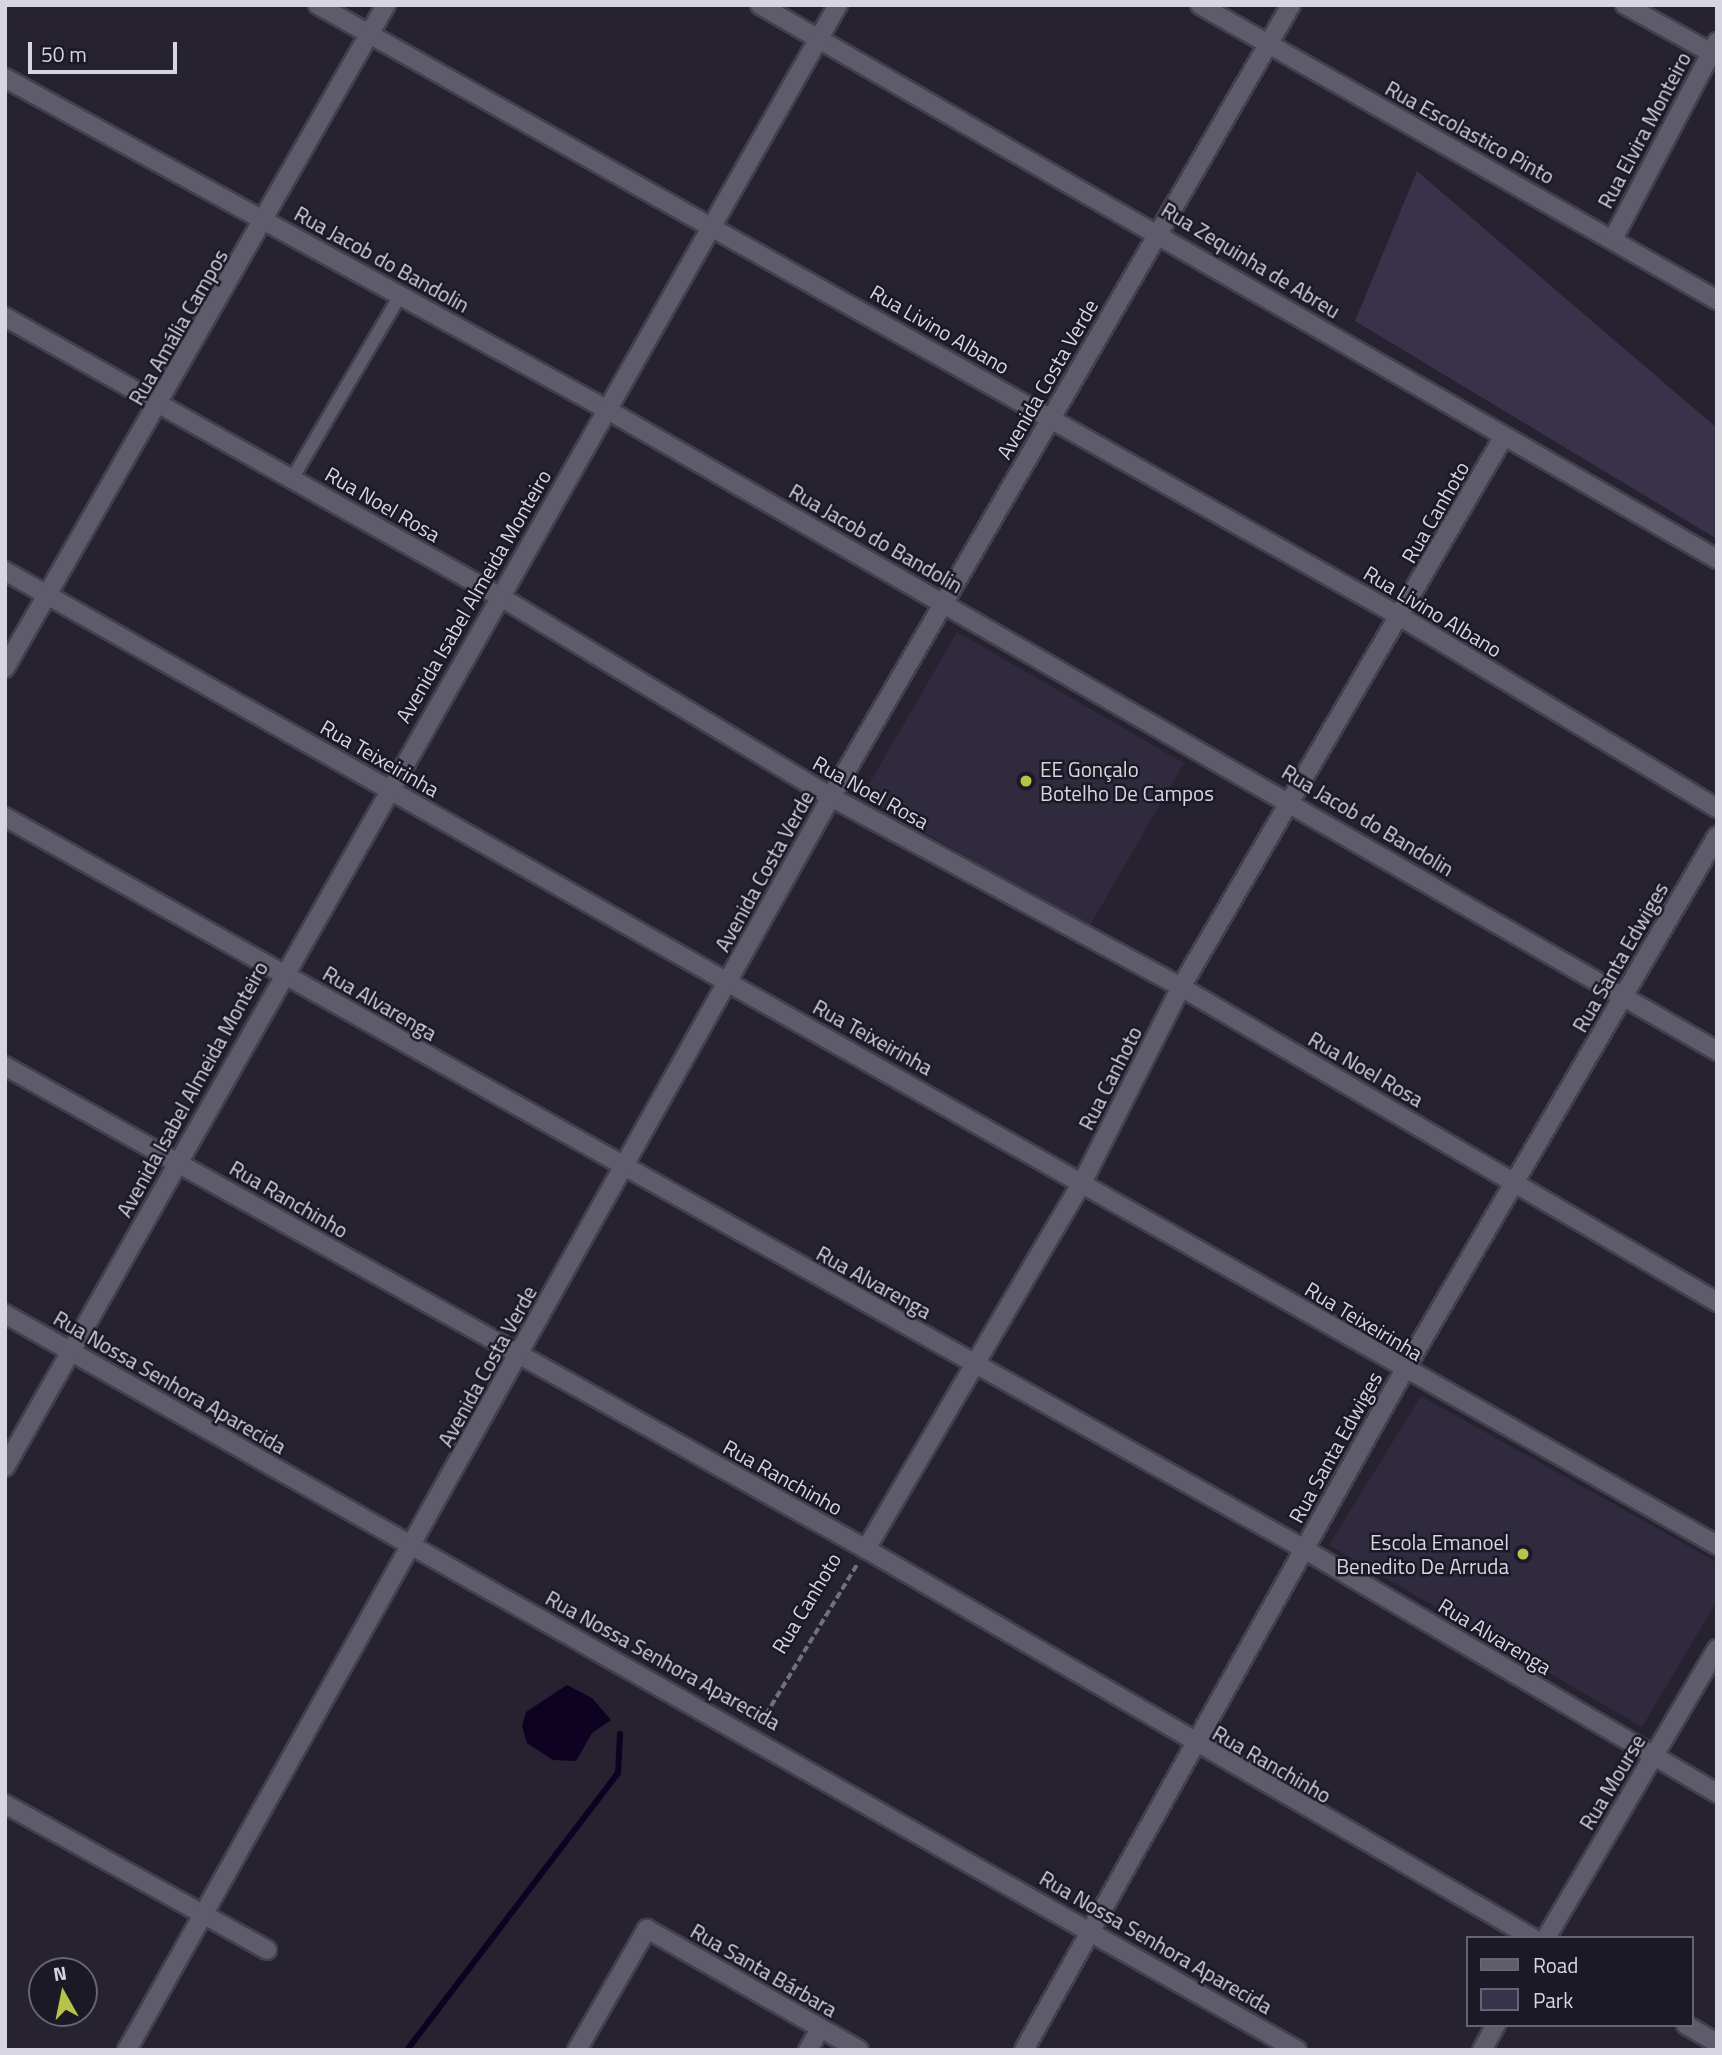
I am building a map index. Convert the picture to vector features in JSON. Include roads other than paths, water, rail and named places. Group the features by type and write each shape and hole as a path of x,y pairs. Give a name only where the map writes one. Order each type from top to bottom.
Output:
{"street":[{"name":"Rua Livino Albano","path":"318,5 1401,617 1717,808"},
{"name":"Rua Amália Campos","path":"5,668 161,404 386,5"},
{"name":"Rua Zequinha de Abreu","path":"760,5 1160,232 1503,438 1717,559"},
{"name":"Avenida Isabel Almeida Monteiro","path":"5,1467 73,1352 282,973 838,5"},
{"name":"Rua Escolastico Pinto","path":"1200,5 1717,300"},
{"name":"Avenida Costa Verde","path":"127,2050 414,1547 831,797 1291,5"},
{"path":"1625,5 1715,51"},
{"name":"Rua Elvira Monteiro","path":"1613,239 1715,51"},
{"name":"Rua Jacob do Bandolin","path":"5,78 606,409 1292,801 1717,1051"},
{"name":"Rua Noel Rosa","path":"5,317 499,596 831,797 1181,987 1717,1302"},
{"name":"Rua Canhoto","path":"866,1549 972,1363 1083,1181 1181,987 1401,617 1503,438"},
{"name":"Rua Teixeirinha","path":"5,571 1083,1181 1404,1371 1717,1545"},
{"name":"Rua Alvarenga","path":"5,817 623,1168 1304,1549 1717,1793"},
{"name":"Rua Santa Edwiges","path":"1024,2050 1197,1748 1404,1371 1717,836"},
{"name":"Rua Ranchinho","path":"5,1066 866,1549 1197,1748 1529,1936"},
{"name":"Rua Nossa Senhora Aparecida","path":"5,1314 752,1736 1297,2050"},
{"name":"Rua Mourse","path":"1547,1936 1717,1649"},
{"path":"5,1804 267,1950"},
{"name":"Rua Santa Bárbara","path":"578,2050 647,1929 859,2050"},
{"path":"1482,2050 1495,2027"},
{"path":"1689,2027 1717,2043"},
{"path":"808,2050 821,2028"}],"lane":[{"path":"292,479 400,296"}],"waterway":[{"path":"407,2050 618,1773 620,1734"}],"place":[{"name":"EE Gonçalo Botelho De Campos","path":"1026,781"},
{"name":"Escola Emanoel Benedito De Arruda","path":"1523,1554"}]}
